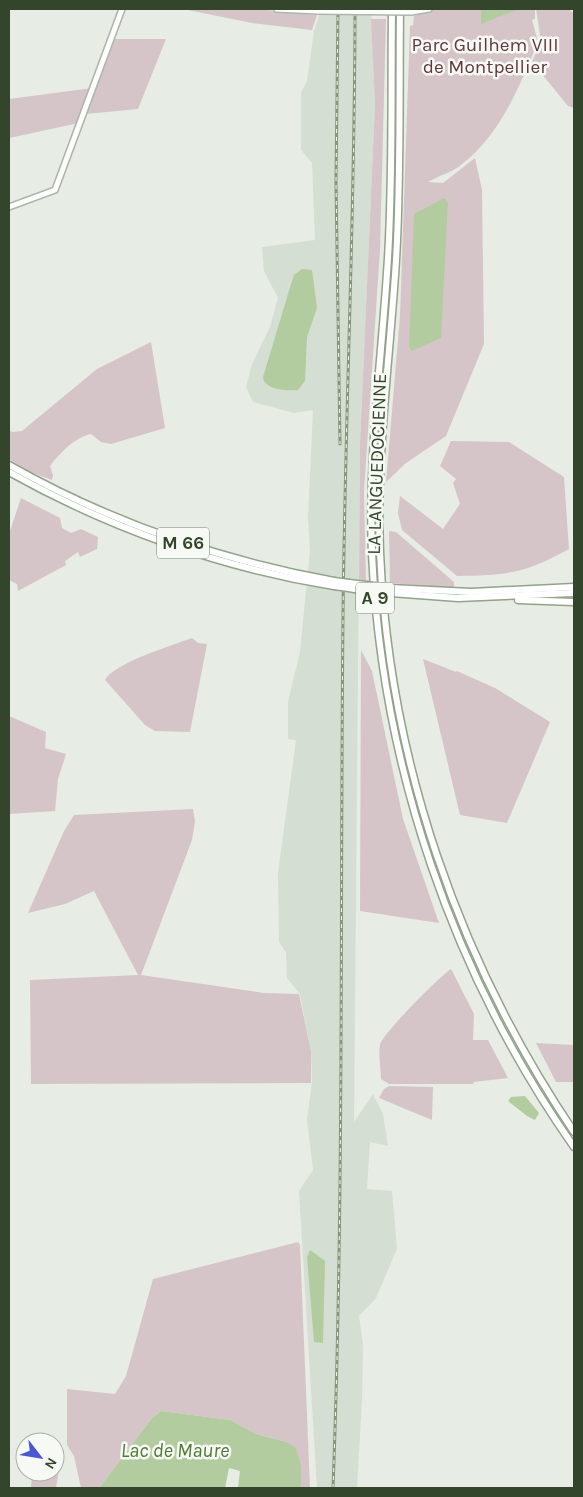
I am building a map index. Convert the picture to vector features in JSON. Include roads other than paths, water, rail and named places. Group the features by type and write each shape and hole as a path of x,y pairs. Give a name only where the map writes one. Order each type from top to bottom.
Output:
{"highway":[{"name":"LA LANGUEDOCIENNE","path":"392,9 389,235 371,483 374,589 386,689 413,808 433,873 453,925 477,980 509,1042 574,1147"},
{"name":"LA LANGUEDOCIENNE","path":"400,9 397,238 382,438 380,493 383,597 394,686 418,797 456,908 481,969 516,1039 574,1132"},
{"name":"M 66","path":"9,465 74,498 169,538 240,560 334,584"},
{"name":"M 66","path":"9,472 71,503 168,543 239,566 334,584 458,598 574,593"},
{"name":"M 66","path":"391,591 471,592 565,588 574,585"},
{"path":"508,597 519,600 574,602"}],"street":[{"path":"9,207 55,190 122,9"},
{"path":"277,9 411,12 429,9"}],"water":[{"path":"481,9 519,9 481,24"},
{"path":"444,198 448,202 441,338 412,351 409,347 414,214"},
{"path":"302,269 312,270 317,308 307,337 305,381 298,390 277,389 267,385 263,377 294,275"},
{"path":"525,1096 539,1113 535,1120 508,1101 511,1097"},
{"path":"310,1250 325,1261 323,1343 314,1342 307,1257"},
{"name":"Lac de Maure","path":"161,1411 231,1420 256,1434 287,1442 296,1448 301,1465 301,1488 238,1488 240,1471 229,1468 225,1488 99,1488 152,1418"}],"railway":[{"path":"338,9 336,183 340,444"},
{"path":"333,1488 339,1271 344,542 355,9"}],"park label":[{"name":"Parc Guilhem VIII de Montpellier","path":"485,55"}]}
